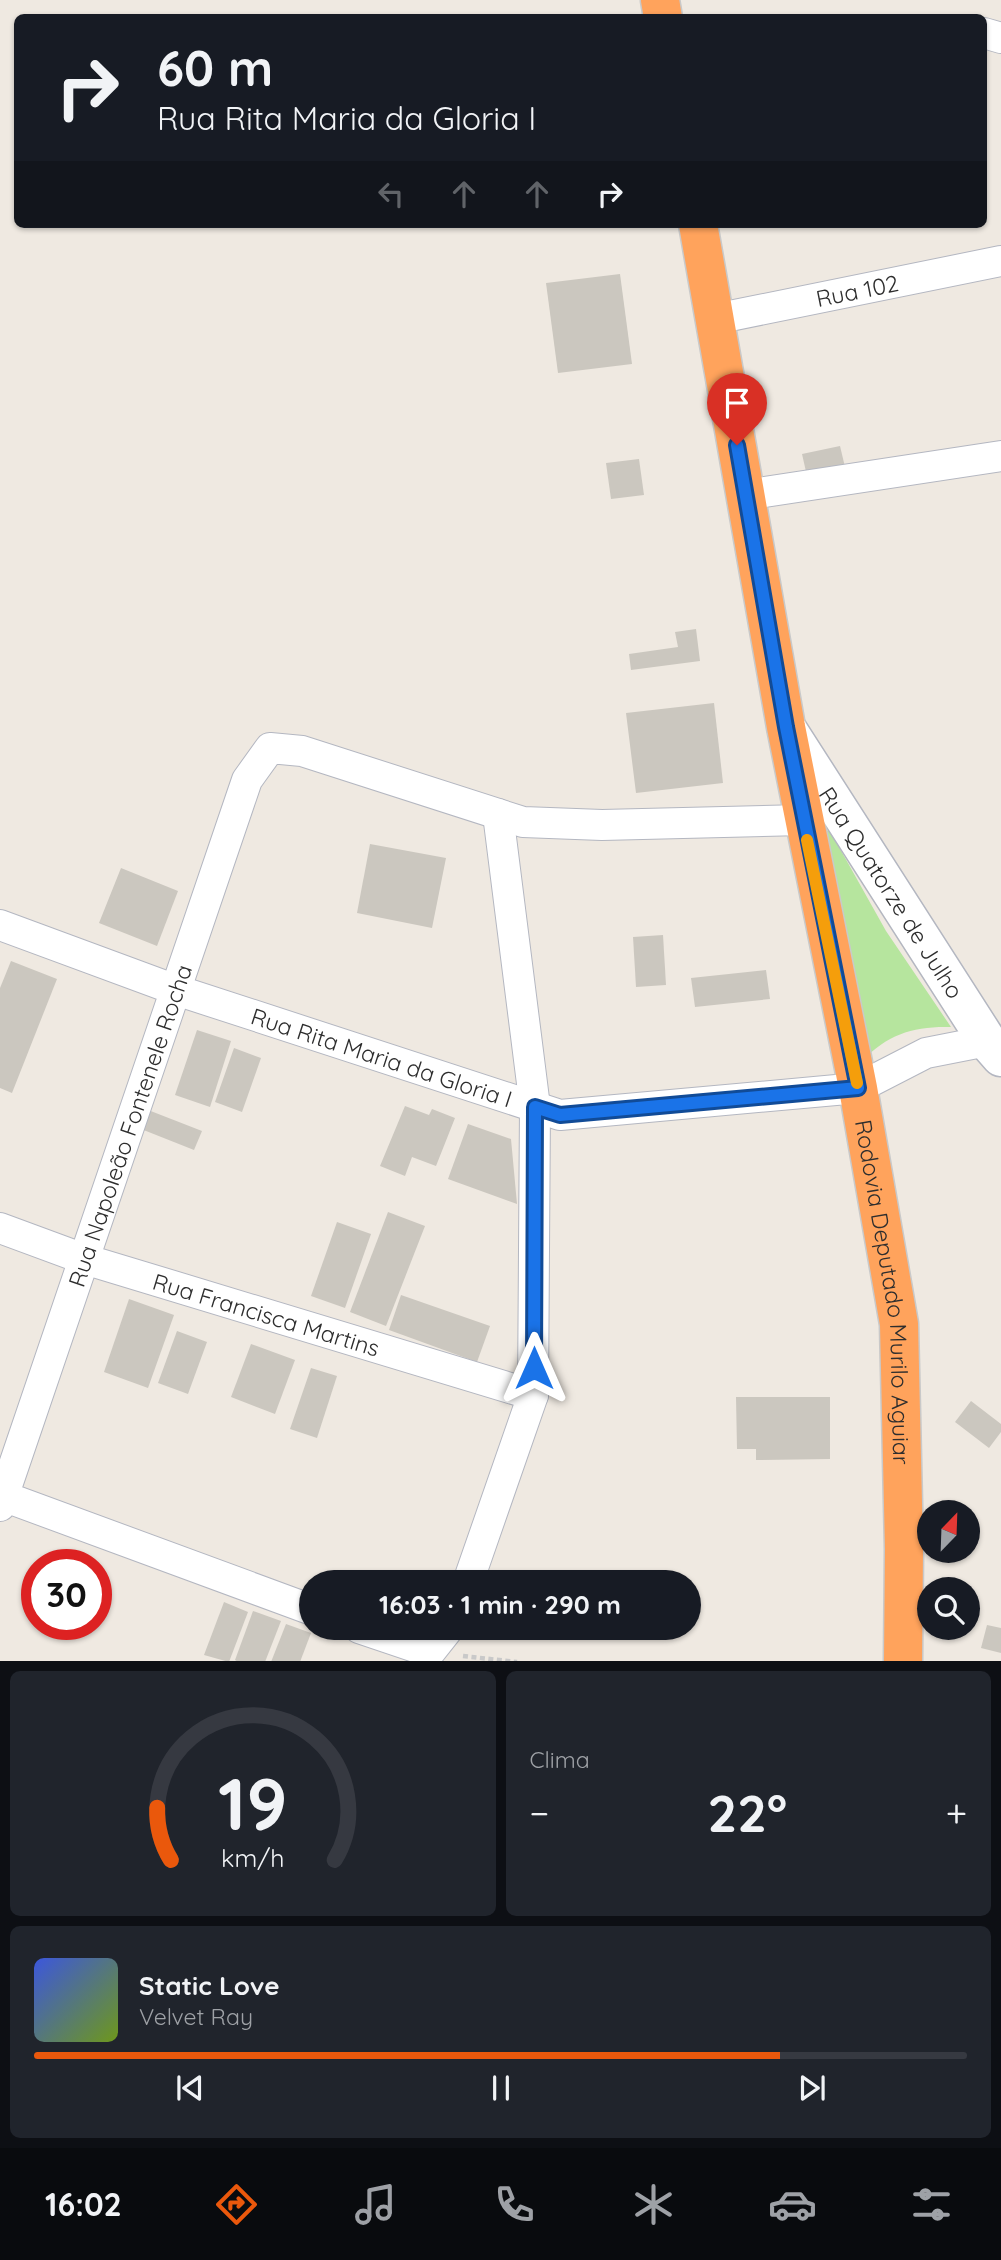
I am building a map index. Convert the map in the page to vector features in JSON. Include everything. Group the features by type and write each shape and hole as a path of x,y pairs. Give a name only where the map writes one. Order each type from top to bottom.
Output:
{"highway":[{"name":"Rodovia Deputado Murilo Aguiar","path":"699,228 786,727 858,1088 899,1324 904,1549 903,1661"}],"street":[{"name":"Rua 102","path":"715,319 1001,261"},
{"path":"745,495 1001,456"},
{"name":"Rua Quatorze de Julho","path":"786,727 994,1049"},
{"name":"Rua Napoleão Fontenele Rocha","path":"1,1499 247,780 270,748 302,751 498,814"},
{"path":"472,1570 533,1395 535,1107 498,814 523,822 602,825 803,820"},
{"name":"Rua Rita Maria da Gloria I","path":"0,925 176,989 560,1115 858,1088"},
{"path":"858,1088 926,1054 994,1049"},
{"name":"Rua Francisca Martins","path":"0,1228 84,1259 533,1395"},
{"path":"1,1499 299,1605"},
{"path":"393,1640 430,1653 440,1640"}],"path":[{"path":"430,1653 517,1661"}],"green space":[{"path":"825,830 830,831 886,931 951,1027 925,1028 902,1034 882,1044 862,1061"}],"building":[{"path":"620,274 632,364 558,373 546,283"},
{"path":"840,446 845,467 807,476 802,454"},
{"path":"639,459 644,495 611,499 606,463"},
{"path":"696,629 700,661 631,670 629,654 678,647 675,632"},
{"path":"714,703 723,783 636,793 626,713"},
{"path":"370,844 446,858 432,928 357,913"},
{"path":"121,868 178,891 157,946 99,923"},
{"path":"663,935 666,985 636,987 633,937"},
{"path":"11,961 57,979 12,1093 0,1088 0,988"},
{"path":"766,970 770,999 695,1007 691,978"},
{"path":"197,1030 231,1041 210,1107 175,1095"},
{"path":"234,1048 261,1058 242,1112 215,1102"},
{"path":"405,1106 429,1115 432,1109 455,1118 436,1166 412,1157 405,1176 380,1166"},
{"path":"143,1108 202,1131 194,1150 136,1127"},
{"path":"468,1124 511,1139 517,1204 448,1179"},
{"path":"388,1212 425,1226 386,1326 350,1312"},
{"path":"337,1222 371,1234 345,1308 311,1296"},
{"path":"401,1295 490,1326 477,1362 389,1330"},
{"path":"129,1299 174,1315 148,1388 104,1372"},
{"path":"177,1331 207,1342 188,1394 158,1383"},
{"path":"251,1344 295,1360 275,1414 231,1397"},
{"path":"311,1368 337,1376 317,1438 290,1429"},
{"path":"736,1397 830,1397 830,1459 756,1460 756,1449 737,1449"},
{"path":"971,1401 1001,1424 1001,1432 989,1448 955,1422"},
{"path":"224,1602 248,1612 229,1661 204,1655"},
{"path":"253,1611 281,1621 265,1661 235,1660"},
{"path":"286,1624 299,1629 299,1640 308,1640 300,1661 271,1661"},
{"path":"987,1625 1001,1628 1001,1653 981,1648"}],"slow traffic":[{"path":"807,840 857,1083"}],"route":[{"path":"534,1368 535,1107 560,1115 858,1088 803,820 737,445"}]}
